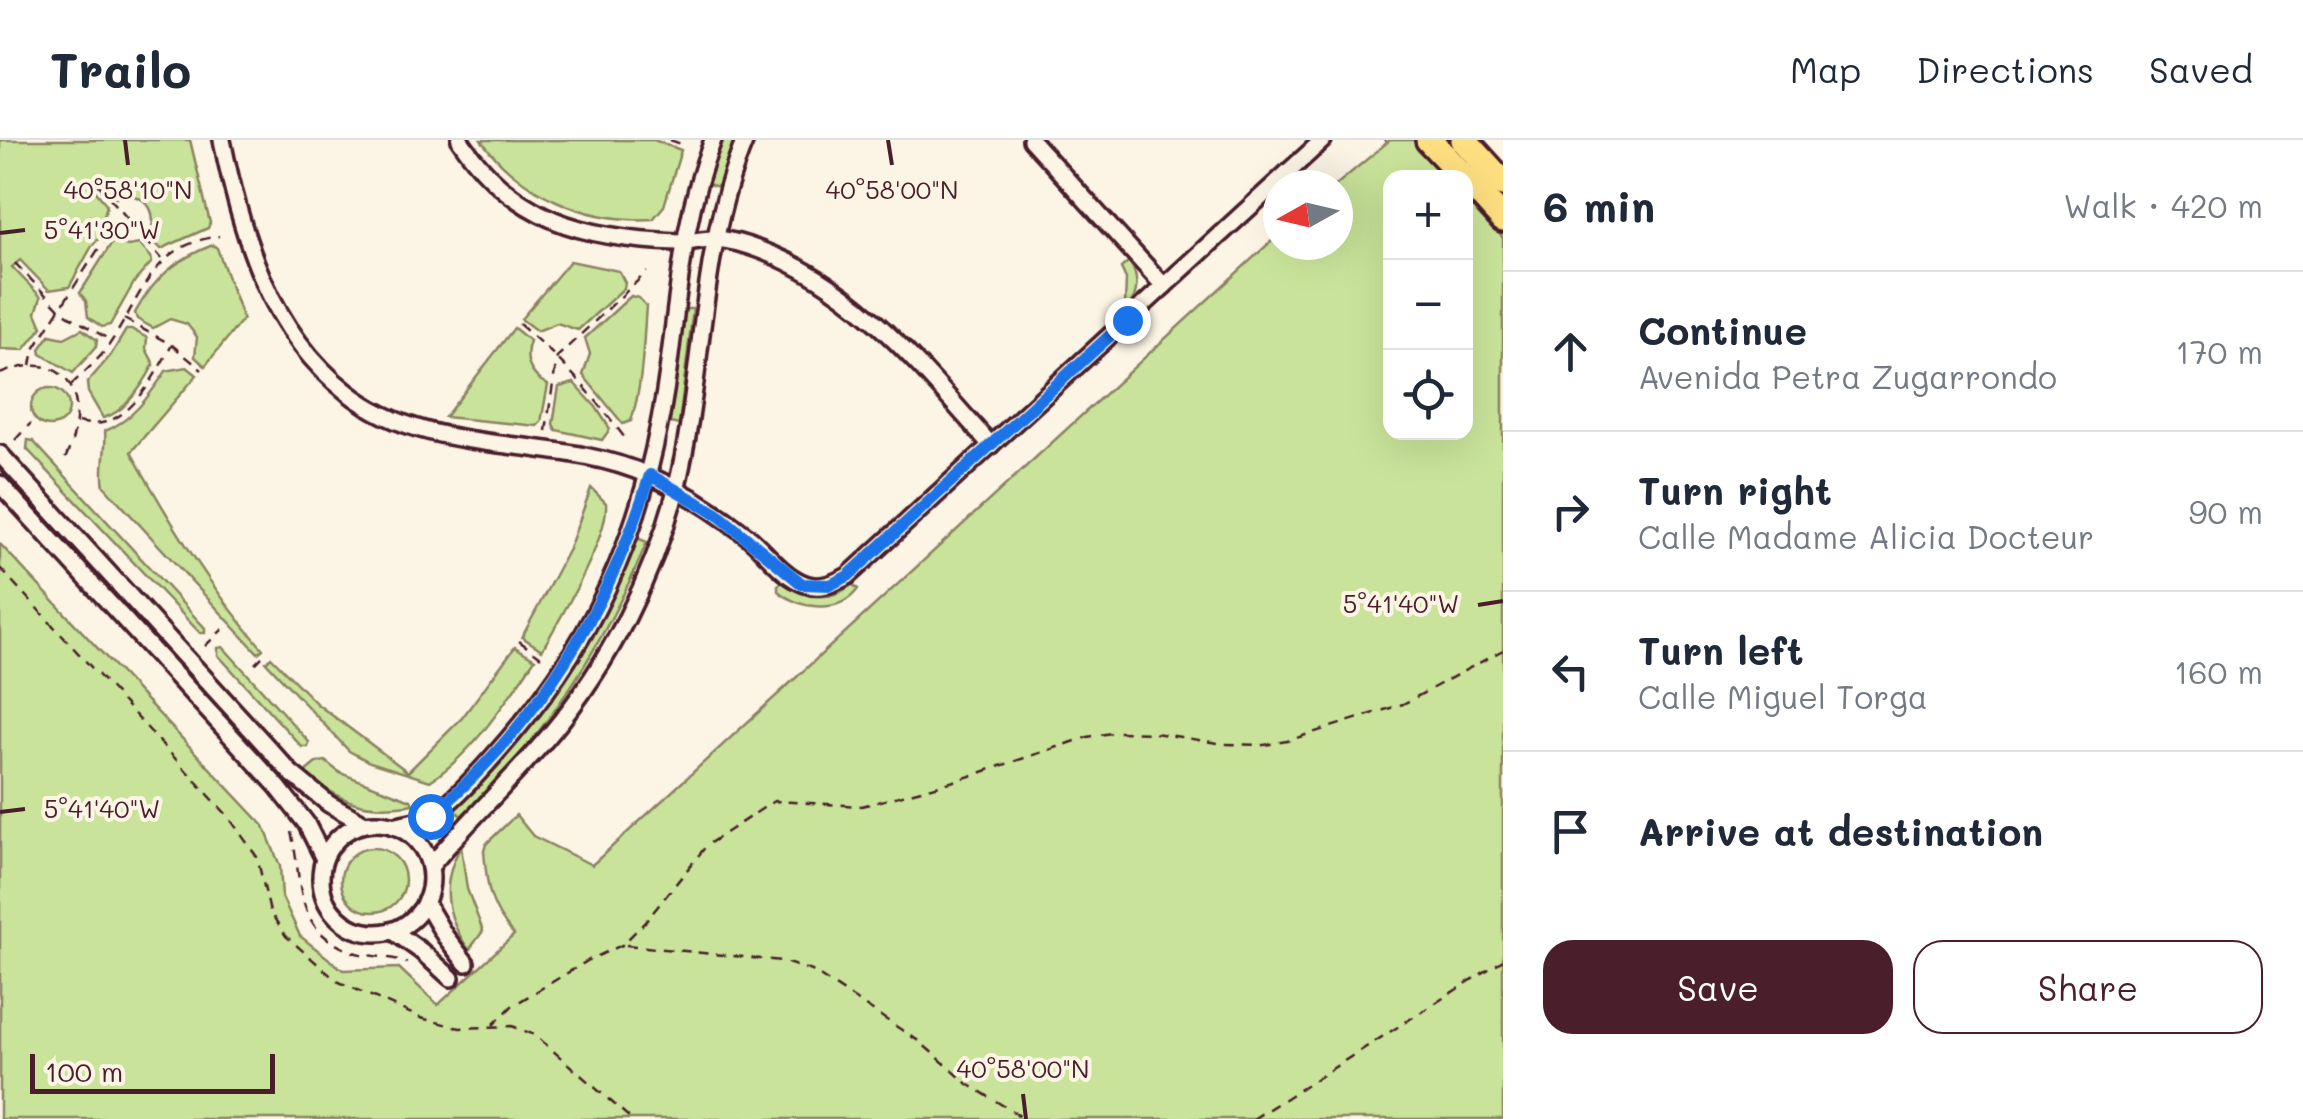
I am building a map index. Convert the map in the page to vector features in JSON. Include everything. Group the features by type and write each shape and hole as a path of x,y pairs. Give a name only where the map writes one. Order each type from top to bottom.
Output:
{"main road":[{"path":"1429,140 1457,170"},
{"path":"1464,140 1503,183"},
{"path":"1473,186 1503,218"}],"street":[{"path":"222,140 272,304 296,343 349,394 387,417 436,434 533,446 606,461 650,475 750,538 802,584 830,585 848,576 1323,140"},
{"path":"460,140 479,168 496,184 551,220 614,238 683,243 713,238 757,248 806,270 839,290 880,325 991,446"},
{"path":"0,454 291,773 328,804 365,824 393,826 430,816 492,758 525,720 595,612 633,530 650,475 683,243 713,140"},
{"path":"430,868 463,827 512,778 588,684 645,578 676,490 696,380 713,238 745,140"},
{"path":"1031,140 1164,286"},
{"path":"0,484 277,786 306,823 324,859"},
{"path":"365,824 333,843 324,859 320,879 324,899 336,916 352,928 372,934 393,931 417,915 426,902 430,885 430,868 417,842 393,826"},
{"path":"426,902 466,963"},
{"path":"393,931 421,950 450,978"}],"path":[{"path":"670,140 686,146"},
{"path":"98,184 163,260"},
{"path":"31,366 34,349 98,248 129,220"},
{"path":"71,385 110,340 146,280 163,260 202,238 220,236"},
{"path":"15,263 61,311 110,340"},
{"path":"546,431 558,356 647,272"},
{"path":"124,318 172,345 202,370"},
{"path":"519,324 558,356 603,406 626,442"},
{"path":"78,422 106,422 125,412 152,379 172,345"},
{"path":"0,374 18,366 40,365 71,385 78,400 78,422 65,459"},
{"path":"15,440 31,424"},
{"path":"0,568 228,816 256,858 270,912 286,936 338,981 421,1018 460,1028 512,1026 535,1035 631,1119"},
{"path":"204,646 223,629"},
{"path":"518,641 541,657"},
{"path":"493,1025 527,997 588,960 622,945 707,845 774,801 862,806 958,780 1088,737 1116,732 1155,733 1224,744 1286,741 1404,704 1503,650"},
{"path":"256,664 267,652"},
{"path":"291,832 300,901 315,926 350,951 399,959 418,967"},
{"path":"622,945 781,960 812,971 920,1042 968,1084 1025,1119"},
{"path":"1253,1119 1503,960"}],"green space":[{"path":"0,140 190,140 208,228 161,249 149,236 153,218 147,204 134,196 116,197 101,180 93,188 107,205 102,222 105,232 92,246 69,287 49,290 20,260 12,267 41,297 36,313 42,327 24,350 0,349"},
{"path":"481,140 654,140 681,150 664,206 653,219 628,219 580,210 535,190 515,176"},
{"path":"723,140 734,140 718,187 708,184"},
{"path":"1390,140 1414,140 1442,170 1383,170 1383,440 1473,440 1473,204 1503,238 1503,1119 0,1119 0,544 264,826 280,866 282,897 300,936 343,970 399,968 438,1005 514,935 491,896 484,851 486,844 516,815 533,836 592,865 1263,249 1263,260 1353,260 1353,171"},
{"path":"113,241 128,246 139,244 152,262 135,281 110,325 102,327 88,317 86,301 80,293"},
{"path":"213,245 243,319 205,366 195,357 197,337 187,324 170,319 153,328 137,319 135,313 167,271"},
{"path":"570,261 619,271 624,288 578,330 557,323 537,331 521,319"},
{"path":"1129,261 1136,285 1128,308 1126,279 1121,268"},
{"path":"631,296 646,306 638,393 631,421 623,424 583,375 590,354 585,338"},
{"path":"684,309 693,309 679,425 670,423"},
{"path":"514,328 530,341 530,367 548,385 541,422 537,426 445,417"},
{"path":"82,329 97,340 96,347 73,373 41,354 40,349 50,335 64,338"},
{"path":"126,330 147,338 146,349 154,364 126,404 103,418 87,383"},
{"path":"187,367 197,375 131,452 192,554 263,649 258,653 104,486 105,431 132,414 166,371"},
{"path":"574,383 610,429 602,440 556,430 553,424 559,387"},
{"path":"50,388 63,394 69,407 63,420 50,426 37,420 31,407 37,394"},
{"path":"28,440 205,628 205,633 200,633 27,449"},
{"path":"591,488 606,503 600,536 582,578 542,650 522,637 569,549"},
{"path":"637,538 647,542 630,581 569,690 519,755 461,816 454,809 512,750 562,684 603,613"},
{"path":"783,582 818,596 835,594 852,584 858,589 841,603 819,607 797,602 778,591"},
{"path":"223,647 309,742 308,747 302,747 218,655 218,648"},
{"path":"515,647 535,659 475,741 430,781 370,762 349,751 266,662 271,657 317,704 408,772 462,718"},
{"path":"325,761 340,773 413,804 367,806 330,792 304,773"},
{"path":"461,846 467,889 483,931 469,950 455,925 448,899 450,873"},
{"path":"373,848 396,857 405,880 396,903 373,912 350,903 341,880 350,857"}],"route":[{"path":"430,816 492,758 561,669 618,566 650,475 717,514 802,584 830,585 848,576 1127,320"}]}
